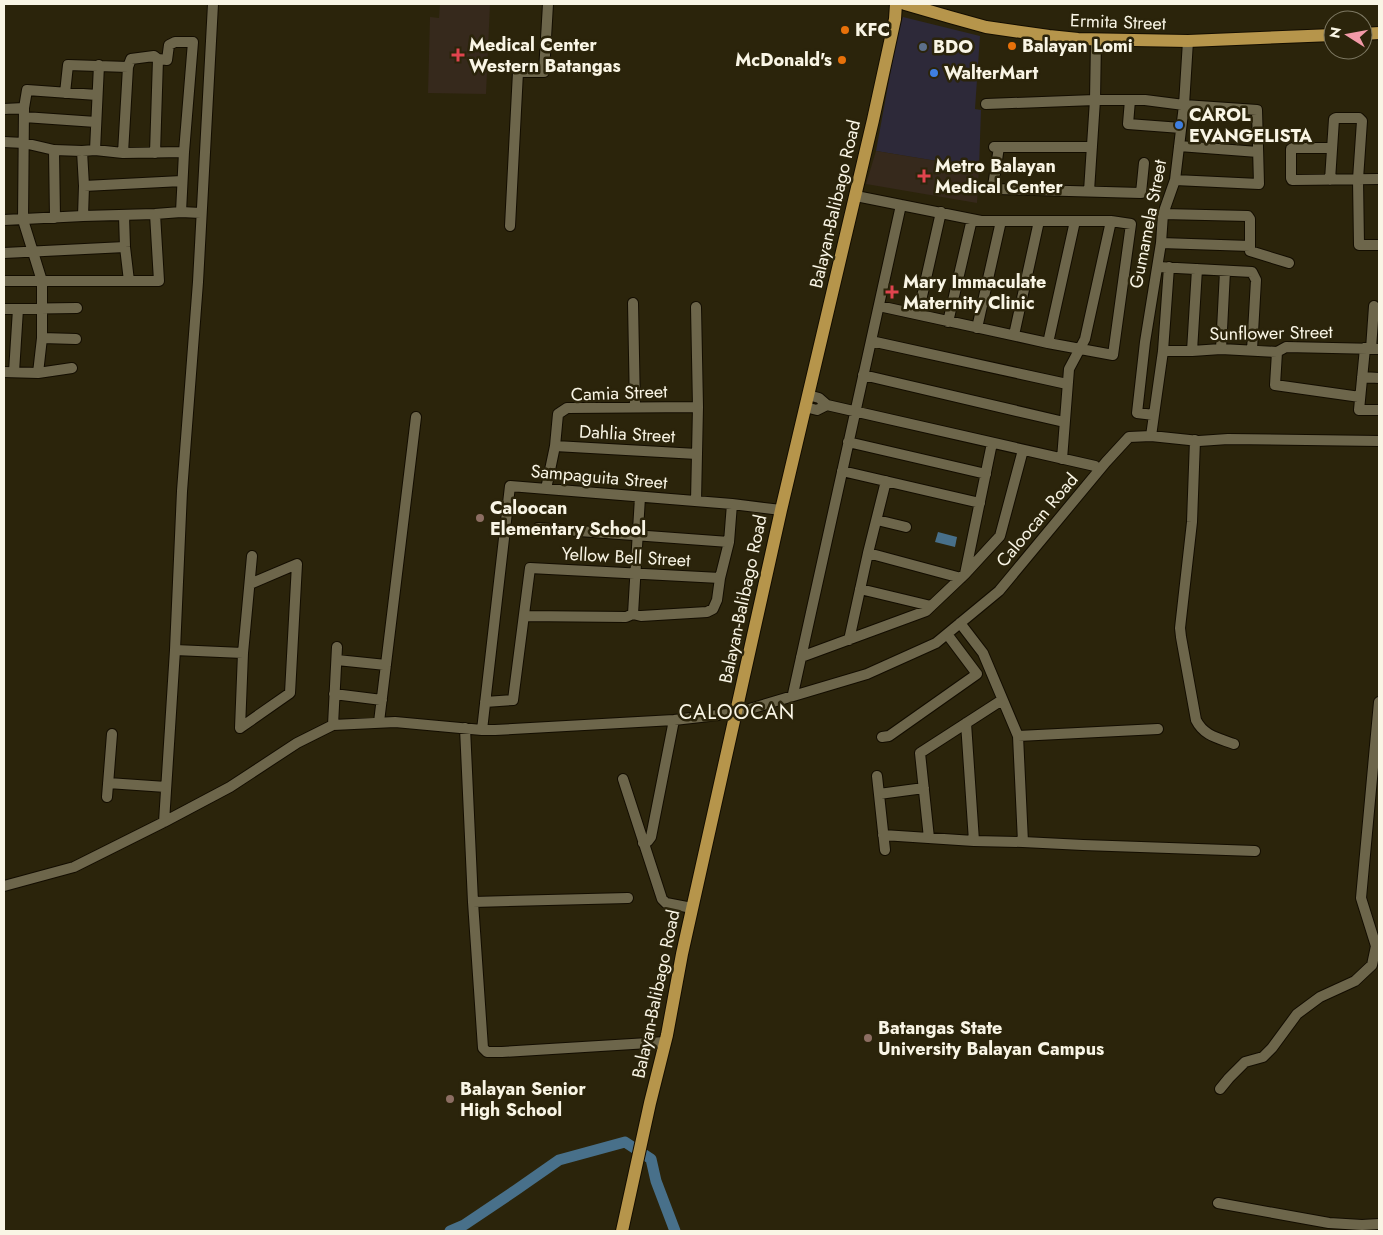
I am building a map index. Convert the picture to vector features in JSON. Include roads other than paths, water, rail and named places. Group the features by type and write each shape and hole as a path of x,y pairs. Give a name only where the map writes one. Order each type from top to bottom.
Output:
{"main road":[{"name":"Balayan-Balibago Road","path":"622,1231 781,510 856,196 895,19 896,4"},
{"name":"Ermita Street","path":"905,4 986,27 1049,36 1096,40 1188,41 1323,36"}],"street":[{"path":"164,822 175,650 182,491 198,282 213,4"},
{"path":"510,226 518,72 544,72 548,4"},
{"path":"1089,192 1095,100 1096,40"},
{"name":"Gumamela Street","path":"1154,416 1137,413 1150,305 1158,267 1163,214 1175,180 1184,105 1188,41"},
{"path":"123,153 128,67 131,59 154,56 158,59 166,60 169,45 174,42 193,42 180,212"},
{"path":"155,153 158,59"},
{"path":"65,93 68,65 128,67"},
{"path":"95,150 99,65"},
{"path":"38,373 42,338 42,281 22,220 24,112 27,90 97,95"},
{"path":"1130,100 1128,124 1181,128"},
{"path":"986,104 1145,100 1184,105 1257,110 1259,184 1175,180"},
{"path":"4,110 96,122"},
{"path":"1330,180 1334,119 1359,118 1361,119 1358,179 1359,245 1379,245"},
{"path":"4,142 24,143 54,150 95,150 123,153 184,152"},
{"path":"1179,146 1258,152"},
{"path":"1092,147 996,147 993,186 996,189 1141,193 1144,163"},
{"path":"1332,148 1292,148 1292,180 1379,178"},
{"path":"54,150 55,218"},
{"path":"82,151 84,186 82,216"},
{"path":"84,186 182,181"},
{"path":"856,196 980,221 1112,221 1131,224 1113,355 1014,336 879,306"},
{"path":"793,694 901,204"},
{"path":"4,220 180,212 201,213"},
{"path":"918,314 941,212"},
{"path":"4,281 159,281 155,214"},
{"path":"1163,214 1248,216 1250,219 1250,251 1289,263"},
{"path":"124,216 129,281"},
{"path":"948,322 972,219"},
{"path":"977,328 1001,221"},
{"path":"1014,336 1039,221"},
{"path":"1048,343 1076,221"},
{"path":"1062,459 1069,369 1085,339 1112,221"},
{"path":"1161,243 1250,246"},
{"path":"4,253 125,247"},
{"path":"1158,267 1252,272 1256,280 1252,350"},
{"path":"1151,436 1162,351 1169,267"},
{"path":"1192,351 1197,269"},
{"path":"1221,349 1225,271"},
{"path":"634,303 635,407"},
{"path":"1374,306 1372,349 1362,377 1359,410 1379,410"},
{"path":"696,307 698,407 696,501"},
{"path":"4,308 77,308"},
{"path":"18,309 9,372 38,373 72,368"},
{"path":"42,338 76,339"},
{"path":"871,341 1067,384"},
{"name":"Sunflower Street","path":"1162,351 1221,349 1277,352 1286,347 1372,349"},
{"path":"1277,352 1275,385 1360,397"},
{"path":"863,375 1064,422"},
{"path":"1362,377 1379,378"},
{"path":"806,401 817,410 827,405 1095,466"},
{"name":"Camia Street","path":"546,489 555,446 558,414 567,408 698,407"},
{"path":"379,722 416,417"},
{"name":"Caloocan Road","path":"332,725 395,722 482,730 674,720 736,713 868,674 936,642 1000,591 1128,437 1151,436 1195,440 1379,441"},
{"path":"1195,440 1192,522 1180,628 1181,637 1196,720 1200,728 1206,733 1234,744"},
{"path":"848,442 986,474"},
{"path":"963,576 992,443"},
{"name":"Dahlia Street","path":"555,446 697,454"},
{"path":"801,657 926,611 963,576 1000,536 1023,450"},
{"path":"842,471 980,504"},
{"path":"849,640 886,481"},
{"name":"Sampaguita Street","path":"482,730 510,486 732,504 781,510"},
{"path":"633,614 640,497"},
{"path":"485,702 513,700 524,616 626,617 633,614 640,616 707,612 713,609 717,600 720,578 729,542 732,504"},
{"path":"877,520 906,527"},
{"path":"538,528 729,542"},
{"path":"868,553 963,576"},
{"path":"250,584 297,564 290,693 240,728 243,653 252,556"},
{"name":"Yellow Bell Street","path":"524,616 530,568 720,578"},
{"path":"860,589 931,606"},
{"path":"960,623 982,653 1018,736 1023,842"},
{"path":"882,737 889,736 978,674 947,634"},
{"path":"4,886 74,867 230,787 297,743 332,725 337,647"},
{"path":"175,650 243,653"},
{"path":"337,660 386,665"},
{"path":"334,694 382,700"},
{"path":"929,838 920,753 1002,700"},
{"path":"1220,1089 1245,1062 1263,1057 1298,1014 1320,997 1354,981 1372,965 1376,946 1360,898 1379,702"},
{"path":"643,843 648,841 651,836 674,720"},
{"path":"966,723 974,841"},
{"path":"465,728 472,902 483,1048 487,1052 502,1052 665,1042"},
{"path":"1018,736 1158,729"},
{"path":"108,797 112,734"},
{"path":"877,776 885,850"},
{"path":"623,779 662,899 666,903 692,908"},
{"path":"108,783 166,787"},
{"path":"879,794 924,788"},
{"path":"883,835 974,841 1255,851"},
{"path":"472,902 628,898"},
{"path":"1218,1203 1329,1223 1379,1224"}],"water":[{"path":"938,532 957,537 955,547 935,542"}],"waterway":[{"path":"450,1231 464,1225 559,1160 625,1142 651,1159 656,1181 675,1231"}],"place":[{"name":"KFC","path":"845,30"},
{"name":"Balayan Lomi","path":"1012,46"},
{"name":"BDO","path":"923,47"},
{"name":"Medical Center Western Batangas","path":"458,55"},
{"name":"McDonald's","path":"842,60"},
{"name":"WalterMart","path":"934,73"},
{"name":"CAROL EVANGELISTA","path":"1179,125"},
{"name":"Metro Balayan Medical Center","path":"924,176"},
{"name":"Mary Immaculate Maternity Clinic","path":"892,292"},
{"name":"Caloocan Elementary School","path":"480,518"},
{"name":"Batangas State University Balayan Campus","path":"868,1038"},
{"name":"Balayan Senior High School","path":"450,1099"}],"district":[{"name":"CALOOCAN","path":"737,712"}]}
